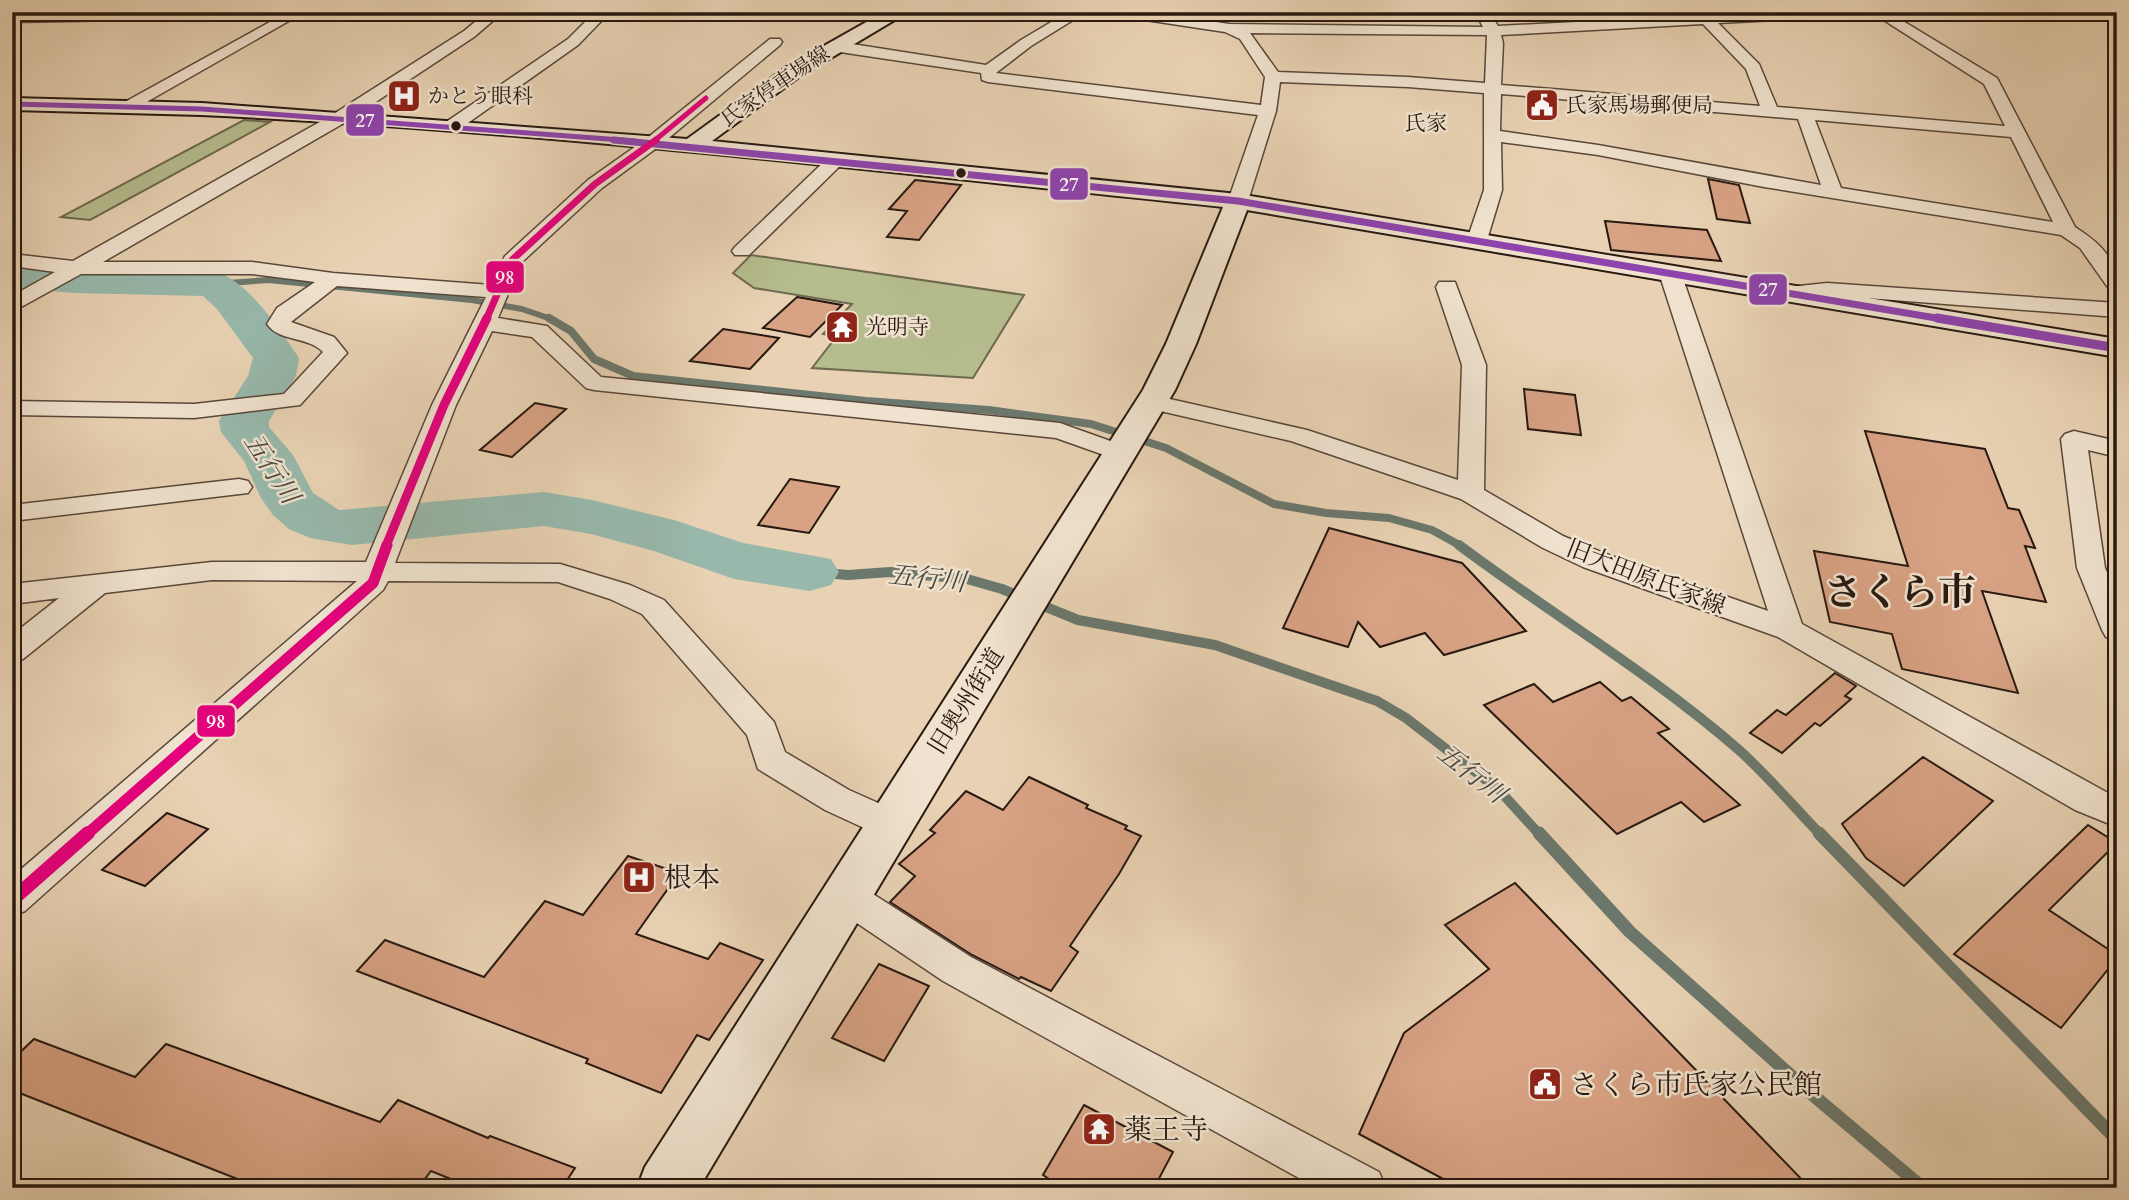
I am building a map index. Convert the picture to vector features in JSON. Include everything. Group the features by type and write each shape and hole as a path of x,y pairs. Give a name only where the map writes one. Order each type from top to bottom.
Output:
{"main road":[{"name":"氏家停車場線","path":"692,146 766,87 833,46 899,12"},
{"path":"12,104 129,107 452,126 692,146 1238,201 2117,348"},
{"name":"旧奥州街道","path":"666,1188 1152,402 1181,344 1238,201"}],"street":[{"path":"12,18 291,12"},
{"path":"129,107 297,12"},
{"path":"12,305 338,119 458,41 496,12"},
{"path":"452,126 573,42 603,12"},
{"path":"1079,12 1026,43 989,70 988,76 1268,111"},
{"path":"1119,12 1211,18 1245,36 1273,77 1268,111 1238,201"},
{"path":"1477,240 1492,200 1491,135 1496,43 1493,30 1481,12"},
{"path":"1229,28 1493,30 1700,16 1853,12"},
{"path":"1878,12 1991,81 2067,230"},
{"path":"1700,16 1753,67 1771,112"},
{"path":"24,35 61,18"},
{"path":"12,900 373,583 394,524 444,405 512,260 595,184 652,143 775,42"},
{"path":"833,46 989,70"},
{"path":"1273,77 1493,88 2018,132"},
{"path":"1805,115 1833,192"},
{"path":"1491,135 1598,150 2067,230 2087,244 2117,285"},
{"path":"742,251 836,160"},
{"path":"12,260 71,270 252,268 310,274 325,285 471,291 540,331 594,383 1060,431 1121,453"},
{"path":"1670,273 1789,631"},
{"path":"12,408 194,411 291,400 335,353 332,345 324,340 289,332 278,324 285,313 325,285"},
{"path":"1447,287 1474,365 1471,493"},
{"path":"1788,293 1827,289 1876,291 2117,310"},
{"name":"旧大田原氏家線","path":"1152,402 1298,435 1471,493 1553,542 1593,560 1789,631 2087,800 2117,813"},
{"path":"2117,449 2074,439 2117,630"},
{"path":"12,513 239,486"},
{"path":"12,594 212,571 559,573 620,592 653,607 762,731 770,760 837,800 890,824"},
{"path":"12,651 99,582"},
{"path":"846,896 957,969 1363,1188"}],"green space":[{"path":"244,120 270,122 90,220 61,217"},
{"path":"751,255 1024,295 973,378 812,368 836,337 823,334 852,304 754,288 733,273"}],"building":[{"path":"1708,179 1739,185 1750,223 1717,219"},
{"path":"915,180 961,185 919,240 887,237 907,211 889,209"},
{"path":"1605,221 1707,230 1721,261 1611,250"},
{"path":"797,297 842,305 810,337 763,328"},
{"path":"723,329 779,338 750,369 690,361"},
{"path":"1524,389 1575,395 1581,435 1528,429"},
{"path":"535,403 566,409 512,457 480,450"},
{"path":"1865,431 1985,449 2008,508 2019,510 2035,548 2025,546 2046,602 1982,591 2018,693 1902,669 1892,634 1830,622 1814,551 1908,566"},
{"path":"790,479 839,487 809,533 758,525"},
{"path":"1329,528 1462,563 1526,631 1444,655 1425,633 1380,647 1358,622 1348,647 1283,628"},
{"path":"1835,673 1856,686 1845,696 1851,699 1820,726 1815,723 1782,753 1750,733 1777,710 1786,715"},
{"path":"1600,682 1622,701 1631,697 1669,729 1658,733 1740,805 1704,822 1681,802 1617,834 1484,705 1534,684 1553,702"},
{"path":"1923,757 1993,801 1904,886 1866,858 1842,824"},
{"path":"1029,777 1088,805 1086,808 1127,826 1125,829 1141,836 1119,874 1070,946 1078,952 1051,991 1021,977 1019,979 972,955 890,902 915,876 899,864 935,833 930,830 966,791 1003,810"},
{"path":"167,813 208,829 145,886 102,870"},
{"path":"2088,825 2117,843 2049,910 2117,955 2117,958 2061,1028 1954,954"},
{"path":"628,856 679,873 636,934 708,959 720,943 763,960 709,1040 697,1035 661,1093 586,1063 588,1059 357,971 385,940 484,977 545,901 583,915"},
{"name":"さくら市氏家公民館","path":"1515,883 1810,1188 1460,1188 1359,1134 1404,1033 1489,969 1445,925"},
{"path":"879,964 929,986 884,1061 832,1038"},
{"path":"34,1039 135,1077 166,1044 380,1122 398,1100 488,1138 490,1136 575,1168 562,1188 473,1188 431,1171 418,1188 260,1188 12,1090 12,1060"},
{"name":"薬王寺","path":"1084,1105 1173,1152 1154,1188 1044,1188 1049,1179 1043,1175"}],"waterway":[{"name":"五行川","path":"12,275 75,280 214,284 232,300 276,358 272,376 244,421 246,432 267,455 292,504 308,517 322,523 352,528 544,509 592,517 674,538 734,560 810,572"},
{"path":"214,284 268,280 472,300 522,309 550,319"},
{"path":"550,319 554,320"},
{"path":"550,319 571,331 594,359 633,376 866,401 989,410 1091,424 1166,448 1274,504 1326,513 1389,518 1432,530 1461,546"},
{"path":"1459,545 1706,722 1750,760 1821,835"},
{"name":"五行川","path":"810,572 848,575 890,572 967,579 1002,589 1078,620 1215,645 1377,701 1406,718 1499,790 1540,835"},
{"name":"五行川","path":"1539,833 1630,932 1814,1096 1923,1188"},
{"path":"1819,833 2117,1140"}],"transit line":[{"name":"98","path":"12,900 373,583 398,514 444,405 492,308 512,260 595,184 652,143 706,98"},
{"name":"27","path":"12,104 202,109 452,126 692,146 1238,201 2117,348"}],"place":[{"name":"かとう眼科","path":"404,96"},
{"name":"氏家馬場郵便局","path":"1542,105"},
{"name":"光明寺","path":"842,327"},
{"name":"根本","path":"639,877"},
{"name":"さくら市氏家公民館","path":"1545,1084"},
{"name":"薬王寺","path":"1099,1129"}],"district":[{"name":"氏家","path":"1426,123"},
{"name":"さくら市","path":"1900,592"}]}
